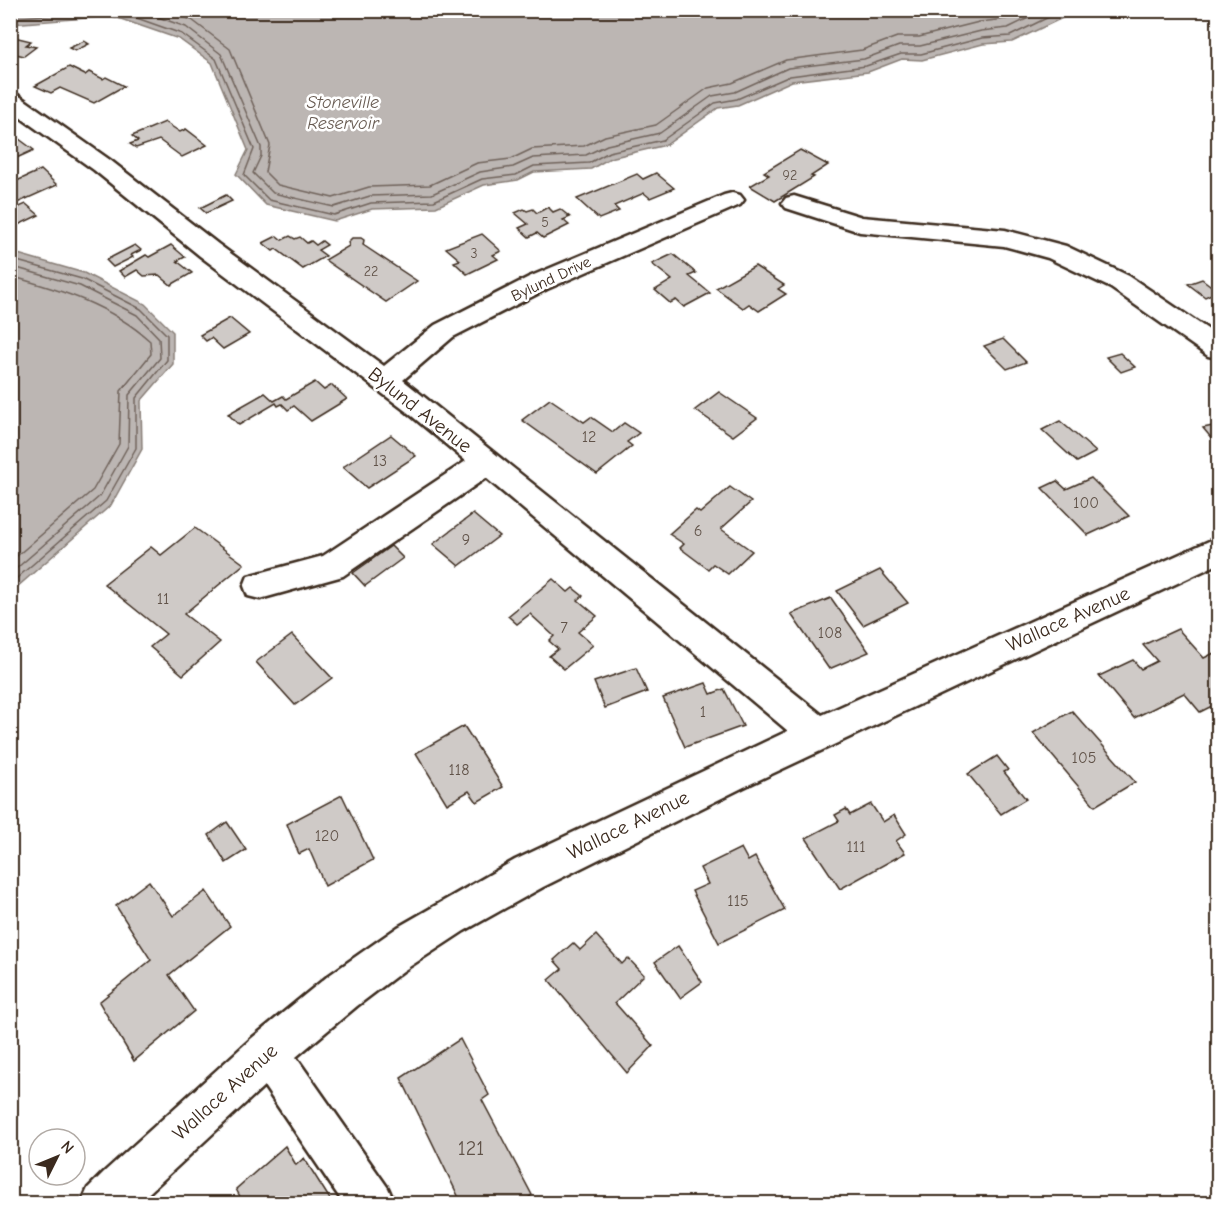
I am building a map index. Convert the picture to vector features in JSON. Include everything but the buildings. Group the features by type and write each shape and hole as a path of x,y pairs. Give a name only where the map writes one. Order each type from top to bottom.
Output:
{"street":[{"name":"Bylund Avenue","path":"10,100 102,165 209,250 384,381 487,462 818,734"},
{"name":"Bylund Drive","path":"384,381 444,331 538,283 732,200"},
{"path":"794,203 860,224 1005,238 1057,252 1120,282 1218,349"},
{"path":"260,586 333,567 487,462"},
{"name":"Wallace Avenue","path":"104,1203 267,1053 369,971 410,942 494,892 545,864 818,734 1218,550"},
{"path":"267,1053 372,1203"}],"water":[{"name":"Stoneville Reservoir","path":"11,10 1077,11 1012,42 983,44 922,60 902,59 868,72 792,81 738,105 718,108 666,145 610,158 591,169 534,172 518,180 484,185 436,207 372,209 335,221 266,205 236,174 248,150 212,63 179,39 112,16 11,24"},
{"path":"11,252 84,273 145,304 173,332 173,364 141,401 142,449 111,505 16,588 11,595"}]}
